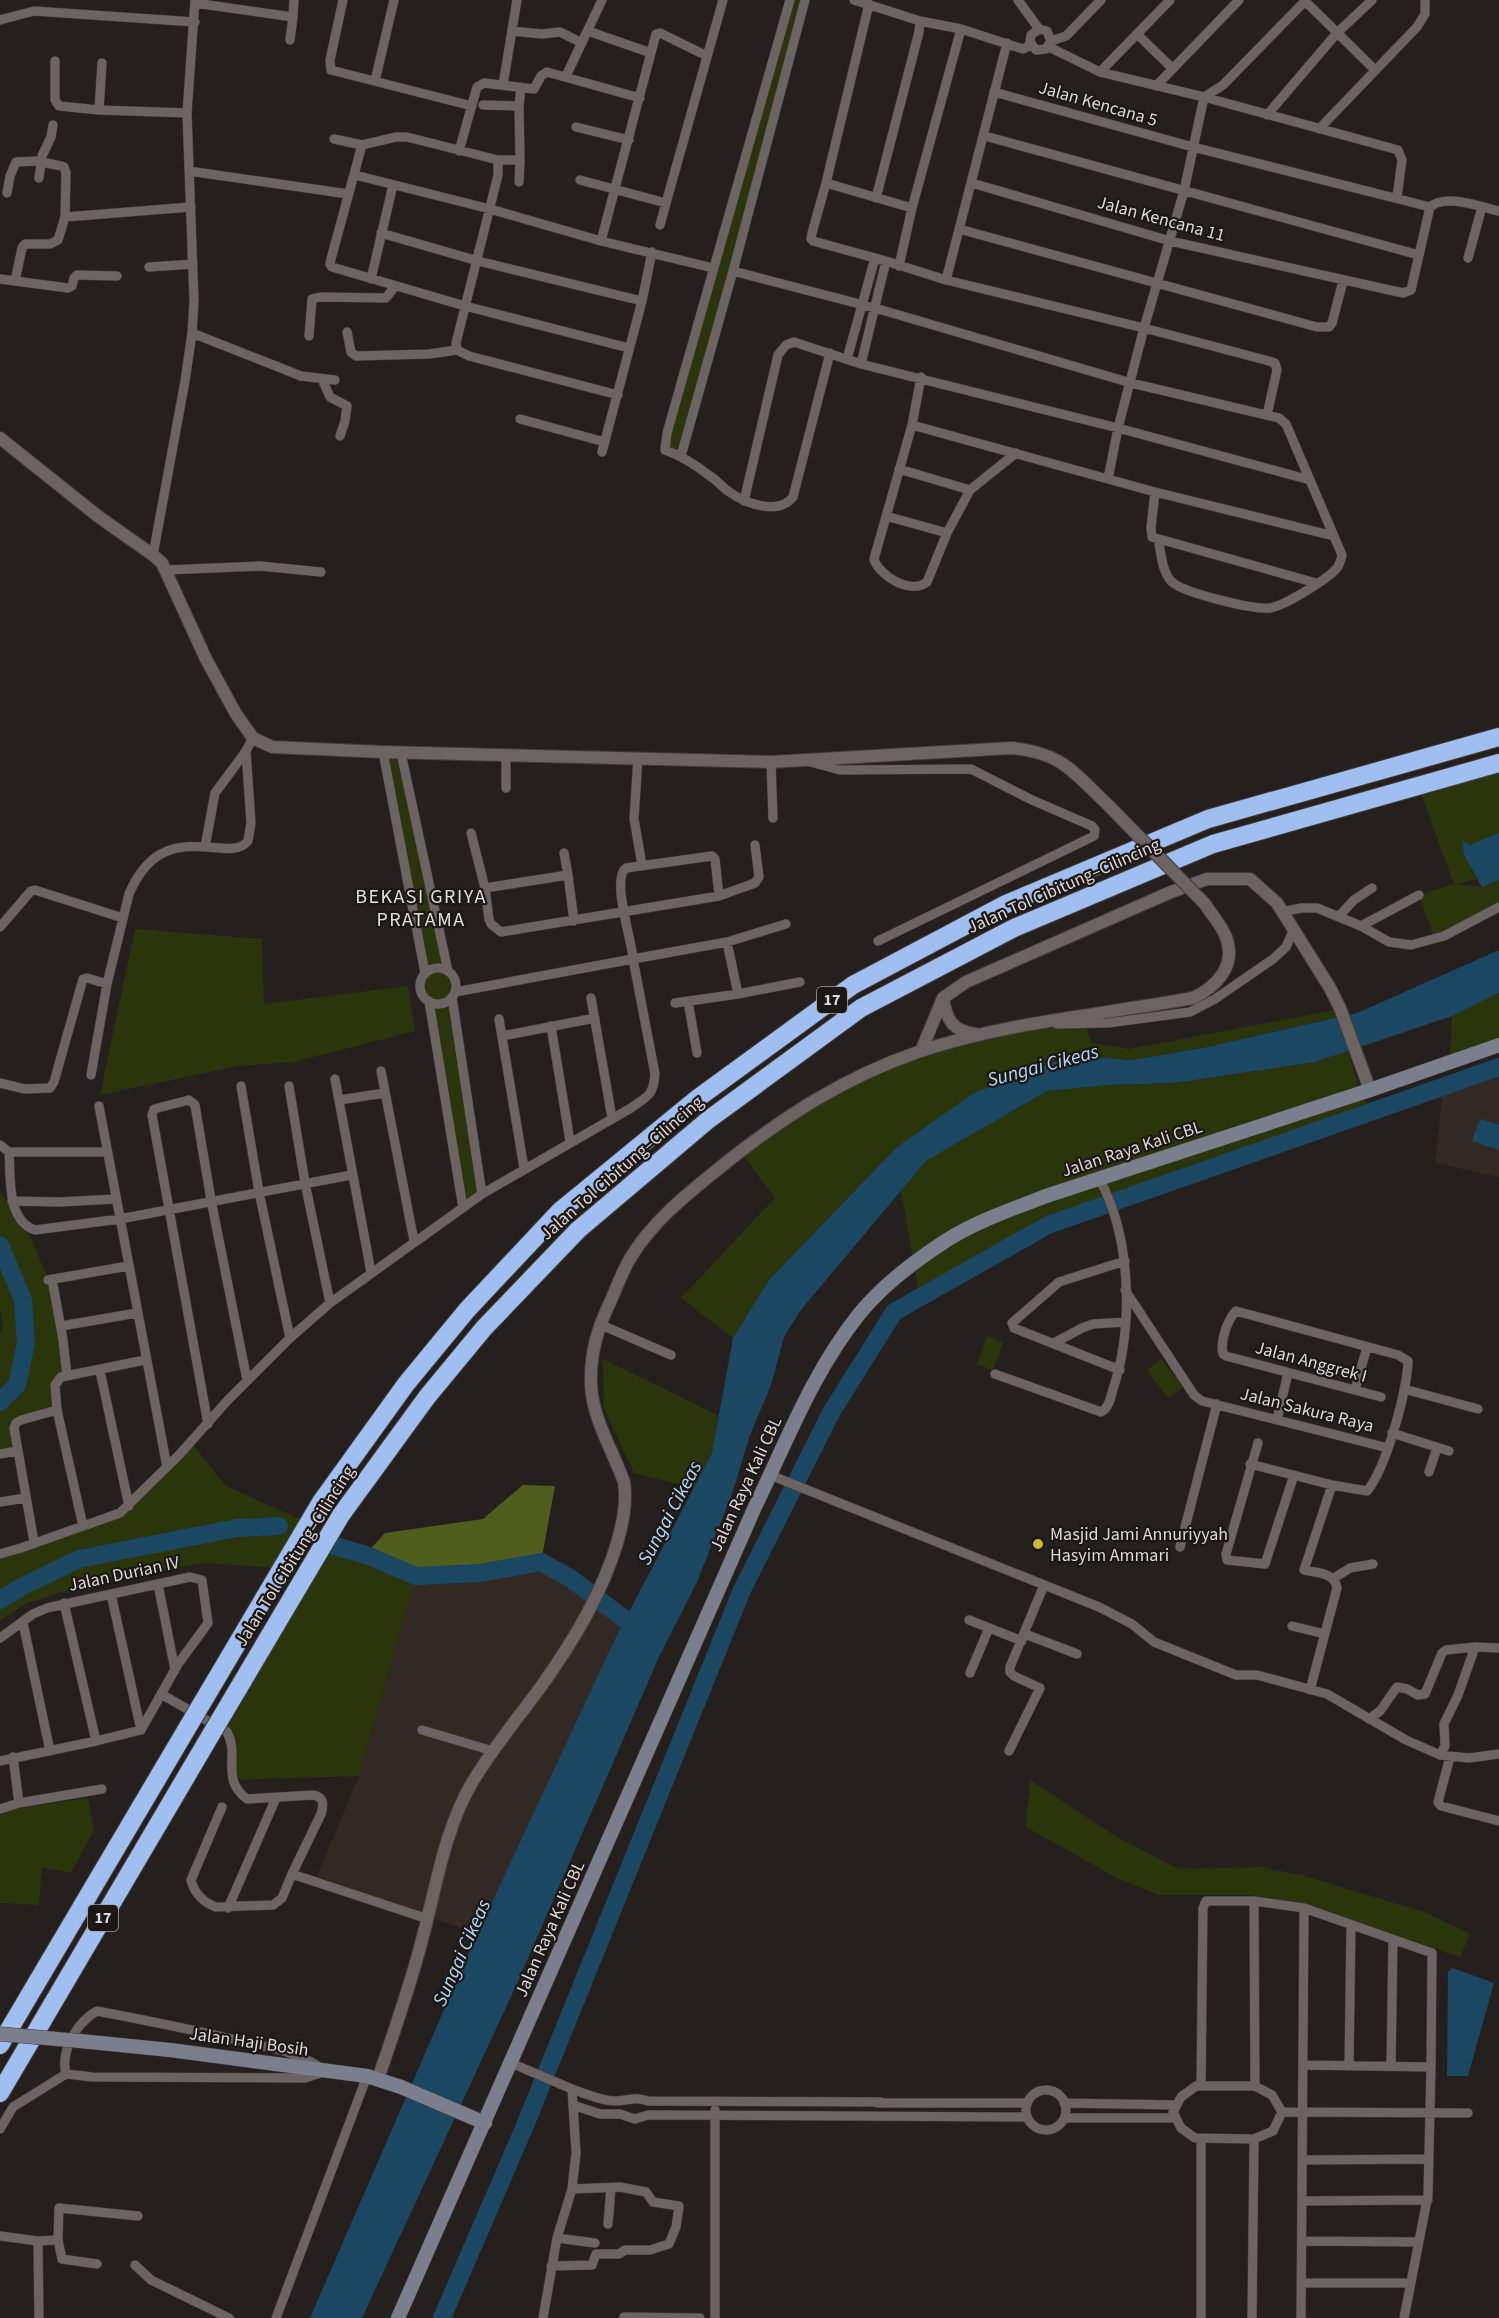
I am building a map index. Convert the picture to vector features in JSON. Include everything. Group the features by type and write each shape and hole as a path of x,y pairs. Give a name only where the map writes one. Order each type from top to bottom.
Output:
{"highway":[{"name":"Jalan Tol Cibitung–Cilincing","path":"0,2045 321,1502 406,1384 467,1310 560,1211 698,1098 853,985 1006,904 1208,819 1499,737"},
{"name":"Jalan Tol Cibitung–Cilincing","path":"0,2093 341,1515 427,1397 484,1328 578,1230 708,1120 861,1008 1014,928 1212,844 1499,763"}],"main road":[{"name":"Jalan Raya Kali CBL","path":"398,2318 770,1475 801,1408 860,1313 892,1281 946,1241 965,1230 1046,1196 1370,1090 1499,1045"},
{"name":"Jalan Haji Bosih","path":"0,2034 170,2050 373,2078 401,2087 485,2123"}],"street":[{"path":"290,40 294,0"},
{"path":"343,0 330,60 331,70 472,106"},
{"path":"375,81 394,0"},
{"path":"503,84 517,0"},
{"path":"566,76 602,0"},
{"path":"660,225 723,2 712,0"},
{"path":"789,0 667,433 665,450 681,456 744,501 755,505 788,504 793,497 830,354"},
{"path":"681,456 805,0"},
{"path":"854,0 920,21 961,29 1023,49 1031,45"},
{"path":"1033,0 1022,4 1039,29 1047,32 1050,44 1100,72 1204,97 1398,150 1402,160 1397,197"},
{"path":"1031,45 1039,51 1065,36 1101,0"},
{"path":"1100,72 1170,0"},
{"path":"1156,86 1239,0"},
{"path":"1108,479 1118,428 1144,328 1184,191 1204,97 1223,85 1305,0 1375,70"},
{"path":"1267,115 1337,33 1372,0"},
{"path":"1319,129 1417,27 1425,14 1425,0"},
{"path":"153,555 192,333 193,264 187,113 195,1 258,6 292,17"},
{"path":"868,4 811,239 816,243 886,261 946,280 1144,328 1275,363 1277,370 1267,415"},
{"path":"0,20 34,11 195,22"},
{"path":"876,198 919,33 920,21"},
{"path":"899,266 912,208 961,29"},
{"path":"1031,45 1031,35 1039,29"},
{"path":"512,31 542,34 560,32 582,43"},
{"path":"588,32 651,54"},
{"path":"602,241 640,98 653,38 660,33 707,56"},
{"path":"1137,34 1172,68"},
{"path":"946,280 985,136 1007,43"},
{"path":"55,61 55,100 58,105 99,110 187,113"},
{"path":"99,110 102,63"},
{"path":"459,152 477,87 484,83 534,89 543,74 547,72 640,98"},
{"path":"519,182 521,87"},
{"name":"Jalan Kencana 5","path":"994,92 1193,147 1430,207"},
{"path":"483,105 519,106"},
{"path":"39,178 43,153 52,134 53,125"},
{"path":"576,127 629,140"},
{"path":"985,136 1419,255 1430,207 1435,202 1445,201 1499,211"},
{"path":"334,139 362,145 406,137 498,160 520,160"},
{"path":"362,145 330,264 333,267 465,306 629,348"},
{"path":"457,350 456,343 498,175 498,160"},
{"path":"7,193 9,176 16,162 28,161 61,166 65,170 65,217 61,236 54,243 24,245 15,281"},
{"path":"189,171 348,194"},
{"path":"355,175 713,268"},
{"path":"580,180 614,191 666,203"},
{"path":"826,183 912,208"},
{"name":"Jalan Kencana 11","path":"972,183 1170,241 1395,293 1411,290 1419,255"},
{"path":"371,279 393,184"},
{"path":"65,217 191,207"},
{"path":"1468,258 1482,207"},
{"path":"959,229 1322,328 1329,327 1332,323 1343,281"},
{"path":"381,233 478,261 642,302"},
{"path":"602,452 642,302 652,252"},
{"path":"847,359 875,258"},
{"path":"861,364 886,261"},
{"path":"148,267 193,264"},
{"path":"733,271 875,308 1131,383 1279,418 1286,424 1341,549 1341,562 1337,568 1297,596 1270,608 1245,605 1194,593 1170,580 1166,574 1158,539"},
{"path":"0,279 68,288 72,286 77,275 117,276"},
{"path":"309,336 312,299 320,297 386,298 395,286"},
{"path":"347,332 351,352 356,356 429,354 457,350 469,356 618,395"},
{"path":"192,333 301,376 335,380"},
{"path":"744,501 778,354 786,345 794,342 861,364 921,377 1310,480"},
{"path":"921,377 912,425 874,559 879,570 914,587 922,586 927,582 947,534 970,490 1016,453"},
{"path":"322,379 330,397 346,405 345,422 340,435"},
{"path":"520,418 605,442"},
{"path":"912,425 1155,492 1334,536"},
{"path":"0,438 108,524 153,555 166,570 206,658 236,714 253,738 272,747 401,753 771,762 1011,748 1029,750 1060,761 1109,806 1205,904 1226,937 1229,954 1226,968 1220,979 1208,991 1193,998 984,1034 921,1051 872,1068 762,1133 673,1206 632,1256 599,1324 591,1354 593,1402 624,1482 626,1495 623,1520 611,1565 584,1622 472,1782 452,1824 428,1919 373,2078 276,2318"},
{"path":"899,469 970,490"},
{"path":"1155,492 1152,537 1316,583"},
{"path":"886,516 947,534"},
{"path":"166,570 260,566 321,572"},
{"path":"205,847 215,793 253,738"},
{"path":"91,1075 107,984 134,883 158,855 173,848 238,848 248,841 251,823 246,751"},
{"path":"383,752 425,973 420,986 422,995 429,1001 437,1004 445,1002 453,994 633,958 727,942 786,924"},
{"path":"401,753 448,971 455,980 453,994 482,1194"},
{"path":"506,755 506,788"},
{"path":"638,758 634,819 642,865"},
{"path":"802,760 840,770 971,769 1032,800 1092,826 1095,830 1094,836 878,941"},
{"path":"771,762 772,818"},
{"path":"471,833 485,888 491,924 501,932 719,896 757,882 759,877 755,845"},
{"path":"564,853 574,921"},
{"path":"0,1554 108,1519 129,1506 248,1380 290,1338 330,1303 482,1194 631,1108 653,1090 655,1074 624,913 620,874 626,868 712,856 715,859 719,896"},
{"path":"485,888 568,875"},
{"path":"921,1051 943,998 966,982 1171,892 1207,879 1250,879 1277,903 1330,988 1370,1090"},
{"path":"1339,916 1354,900 1372,888"},
{"path":"0,927 30,891 35,890 123,918"},
{"path":"1361,926 1419,895"},
{"path":"1282,912 1309,907 1339,916 1389,942 1420,944 1444,936 1499,907"},
{"path":"1022,1026 1107,1023 1190,1012 1273,959 1286,947 1293,931"},
{"path":"727,942 738,994"},
{"path":"425,973 436,968 448,971"},
{"path":"0,1083 26,1089 50,1088 83,979 107,984"},
{"path":"675,1003 800,982"},
{"path":"591,998 612,1118"},
{"path":"943,998 946,1015 954,1028 964,1032 984,1034"},
{"path":"429,1001 463,1208"},
{"path":"688,1001 697,1053"},
{"path":"502,1036 595,1018"},
{"path":"499,1019 524,1168"},
{"path":"551,1026 570,1142"},
{"path":"381,1071 414,1241"},
{"path":"335,1079 351,1175 371,1272"},
{"path":"241,1086 259,1192 290,1338"},
{"path":"289,1086 305,1184 330,1303"},
{"path":"339,1100 385,1093"},
{"path":"208,1424 152,1114 156,1108 166,1104 189,1100 195,1105 211,1200 248,1380"},
{"path":"99,1106 145,1360 167,1467"},
{"path":"0,1145 9,1152 107,1152"},
{"path":"9,1152 12,1201 25,1224 35,1230 120,1219 351,1175"},
{"path":"995,1374 1101,1412 1107,1408 1120,1370 1126,1322 1125,1261 1108,1195 1100,1180"},
{"path":"12,1201 59,1202 116,1199"},
{"path":"1120,1370 1021,1332 1014,1328 1012,1323 1059,1282 1125,1261"},
{"path":"67,1376 61,1326 50,1280 128,1266"},
{"name":"Jalan Sakura Raya","path":"1125,1290 1194,1395 1202,1401 1388,1448"},
{"name":"Jalan Anggrek I","path":"1367,1347 1236,1311 1230,1319 1221,1348 1223,1354 1232,1358 1381,1397"},
{"path":"61,1326 137,1313"},
{"path":"1054,1343 1093,1324 1126,1322"},
{"path":"599,1324 671,1355"},
{"path":"1250,1464 1332,1485 1367,1491 1375,1481 1388,1448 1404,1389 1408,1361 1404,1357 1367,1347 1355,1390"},
{"path":"83,1526 57,1410 55,1385 59,1379 67,1376 145,1360"},
{"path":"100,1371 129,1506"},
{"path":"1277,1420 1288,1373"},
{"path":"1404,1389 1478,1409"},
{"path":"1180,1547 1217,1404"},
{"path":"34,1542 14,1431 16,1423 21,1420 57,1410"},
{"path":"1392,1433 1449,1451"},
{"path":"1258,1443 1250,1464 1226,1558 1230,1561 1265,1564 1294,1475"},
{"path":"1430,1472 1437,1448"},
{"path":"0,1455 17,1451"},
{"path":"770,1475 1099,1606 1132,1624 1154,1642 1236,1675 1257,1675 1338,1699 1406,1740 1445,1756 1484,1757 1499,1754"},
{"path":"1332,1485 1304,1570 1334,1578 1350,1568 1373,1564"},
{"path":"0,1502 25,1498"},
{"name":"Jalan Durian IV","path":"0,1638 33,1614 64,1603 190,1577 202,1580 208,1623 175,1670 141,1730"},
{"path":"1310,1690 1337,1588 1334,1578"},
{"path":"158,1584 175,1670"},
{"path":"1009,1750 1040,1688 1014,1676 1010,1672 1010,1667 1044,1585"},
{"path":"0,1761 141,1730 111,1594"},
{"path":"64,1603 96,1741"},
{"path":"969,1620 1077,1654"},
{"path":"23,1623 50,1751"},
{"path":"1292,1626 1325,1634"},
{"path":"970,1673 989,1628"},
{"path":"1369,1719 1380,1711 1397,1687 1418,1695 1425,1694 1446,1650 1475,1647 1499,1648"},
{"path":"1475,1647 1458,1695 1444,1724 1445,1756 1438,1802 1441,1806 1499,1821"},
{"path":"161,1694 227,1732 232,1742 232,1780 239,1793 247,1799 312,1795 318,1796 323,1802 321,1814 282,1898 273,1905 228,1908 209,1904 193,1887 191,1880 222,1807"},
{"path":"422,1730 493,1751"},
{"path":"13,1757 19,1803"},
{"path":"0,1809 19,1803 102,1789"},
{"path":"228,1908 276,1798"},
{"path":"292,1874 428,1919"},
{"path":"1201,2086 1203,1908 1206,1901 1254,1901 1304,1908 1432,1953 1428,2200 1404,2318"},
{"path":"1254,1901 1255,2086"},
{"path":"1301,2318 1304,1908"},
{"path":"1349,2066 1351,1925"},
{"path":"1391,2067 1393,1939"},
{"path":"66,2074 64,2064 79,2026 86,2017 97,2011 279,2050 308,2058 326,2071"},
{"path":"511,2063 600,2100 621,2101 636,2097 648,2101 1027,2103"},
{"path":"1303,2066 1431,2067"},
{"path":"0,2129 13,2107 66,2074 93,2077 305,2078 326,2071"},
{"path":"1196,2086 1255,2086 1272,2095 1282,2112 1273,2131 1254,2139 1195,2138 1181,2128 1173,2112 1181,2097 1196,2086"},
{"path":"543,2318 557,2238 573,2188 576,2153 572,2089"},
{"path":"1046,2090 1057,2094 1064,2103 1065,2118 1055,2129 1045,2130 1035,2127 1027,2117 1027,2103 1034,2093 1046,2090"},
{"path":"715,2318 716,2102"},
{"path":"877,2116 879,2102"},
{"path":"1064,2103 1177,2105"},
{"path":"573,2105 600,2114 620,2114 635,2119 648,2115 1027,2117"},
{"path":"1282,2112 1468,2113"},
{"path":"1065,2118 1176,2118"},
{"path":"1201,2138 1201,2318"},
{"path":"1252,2318 1254,2139"},
{"path":"1302,2160 1429,2159"},
{"path":"551,2266 592,2265 596,2254 650,2250 669,2244 676,2227 679,2206 653,2202 646,2192 620,2187 573,2188"},
{"path":"608,2224 611,2188"},
{"path":"1302,2200 1428,2200"},
{"path":"97,2264 62,2259 58,2240 59,2208 138,2216"},
{"path":"0,2236 38,2241 58,2240"},
{"path":"557,2238 595,2243"},
{"path":"38,2241 39,2318"},
{"path":"1302,2241 1419,2242"},
{"path":"135,2265 151,2280 229,2318"},
{"path":"1301,2283 1411,2283"},
{"path":"624,2317 700,2318"}],"shaded area":[{"path":"1499,1067 1499,1177 1435,1163 1443,1087"},
{"path":"541,1562 572,1580 625,1620 477,1934 317,1876 359,1776 416,1576 479,1573"}],"green space":[{"path":"790,0 805,0 681,456 665,450"},
{"path":"383,752 401,753 448,971 455,980 482,1194 463,1208 429,1002 421,988 421,980 425,973"},
{"path":"1499,763 1499,833 1470,845 1462,841 1472,872 1477,879 1456,884 1482,887 1499,880 1499,907 1435,939 1419,895 1454,884 1418,786"},
{"path":"135,929 262,939 264,1004 408,986 415,1031 294,1062 238,1066 100,1095"},
{"path":"1499,993 1499,1046 1450,1062 1452,1016"},
{"path":"1336,1010 1338,1017 1203,1048 1132,1060 1071,1056 897,1147 769,1280 733,1338 681,1298 775,1198 740,1151 859,1075 1022,1026 1085,1023 1091,1043 1129,1049"},
{"path":"1348,1051 1358,1085 1371,1113 1066,1218 989,1249 919,1293 901,1191 926,1161 1047,1091 1107,1085 1176,1083 1315,1062"},
{"path":"0,1192 30,1236 48,1279 67,1376 59,1379 57,1410 18,1421 17,1451 0,1455 0,1333 3,1326 0,1308"},
{"path":"987,1336 1003,1342 993,1370 977,1364"},
{"path":"603,1359 719,1416 712,1453 694,1488 634,1473 604,1409"},
{"path":"1161,1359 1183,1387 1168,1398 1147,1370"},
{"path":"192,1444 226,1486 308,1523 281,1568 205,1563 98,1581 27,1603 0,1621 0,1552 108,1519"},
{"path":"523,1485 555,1486 541,1562 479,1573 416,1576 365,1555 385,1533 483,1519"},
{"path":"325,1543 365,1555 416,1576 359,1776 233,1780 233,1742 217,1725"},
{"path":"1030,1780 1115,1836 1179,1869 1262,1867 1305,1876 1427,1913 1470,1934 1460,1957 1309,1905 1249,1895 1160,1895 1119,1879 1026,1827"},
{"path":"88,1798 94,1830 71,1873 42,1867 39,1905 0,1903 0,1811"}],"water":[{"path":"1499,833 1499,880 1482,887 1464,855 1462,840 1470,845"},
{"path":"1499,950 1499,993 1452,1016 1315,1062 1175,1083 1107,1085 1047,1091 926,1161 800,1311 784,1337 771,1385 750,1435 732,1494 697,1582 659,1657 515,1988 362,2318 310,2318 477,1934 615,1639 712,1453 733,1338 769,1280 897,1147 974,1093 1071,1056 1132,1060 1203,1048 1357,1013"},
{"path":"1480,1119 1499,1125 1499,1150 1472,1141"},
{"path":"1453,1968 1494,1983 1468,2076 1447,2076 1448,1972"}],"waterway":[{"path":"442,2318 524,2128 742,1590 832,1411 894,1312 1048,1225 1499,1067"},
{"path":"0,1245 23,1300 26,1343 17,1385 0,1402"},
{"path":"0,1600 23,1586 79,1559 237,1528 279,1526"},
{"path":"325,1543 369,1556 416,1576 479,1573 541,1562 570,1578 631,1624"}],"place":[{"name":"Masjid Jami Annuriyyah Hasyim Ammari","path":"1038,1544"}],"district":[{"name":"BEKASI GRIYA PRATAMA","path":"421,908"}],"water label":[{"name":"Sungai Cikeas","path":"1043,1066"},
{"name":"Sungai Cikeas","path":"670,1513"},
{"name":"Sungai Cikeas","path":"462,1953"}]}
